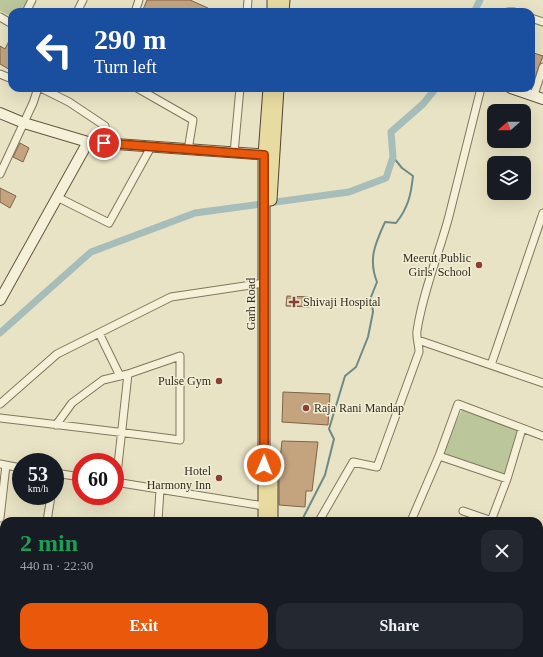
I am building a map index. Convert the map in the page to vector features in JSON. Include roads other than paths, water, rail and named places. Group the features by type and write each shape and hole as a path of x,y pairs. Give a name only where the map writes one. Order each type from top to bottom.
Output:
{"main road":[{"name":"Garh Road","path":"265,517 268,506 269,92"},
{"name":"Garh Road","path":"269,155 277,92"},
{"name":"Garh Road","path":"268,221 264,283 268,338"},
{"name":"Garh Road","path":"268,506 271,517"}],"street":[{"path":"523,92 538,97 543,67"},
{"path":"0,174 38,92"},
{"path":"48,92 69,102 105,126"},
{"path":"144,92 193,120 188,150"},
{"path":"234,153 240,92"},
{"path":"321,517 353,462 377,467 419,352 416,332 434,262 449,216 456,182 467,149 480,92"},
{"path":"0,114 24,123 88,142 269,155"},
{"path":"2,293 88,142"},
{"path":"57,197 109,222 151,147"},
{"path":"491,365 540,230 543,213"},
{"path":"0,404 58,354 171,298 264,283"},
{"path":"98,334 120,376"},
{"path":"418,340 543,383"},
{"path":"0,418 56,425 121,432 180,440 180,356 128,374 103,380 72,404 56,425"},
{"path":"118,453 128,374"},
{"path":"413,517 439,456 458,404 543,436"},
{"path":"493,517 522,429"},
{"path":"439,456 507,479"},
{"path":"0,517 3,465"},
{"path":"124,484 268,506"},
{"path":"158,517 160,490"},
{"path":"48,517 50,505"},
{"path":"466,517 466,512 480,517"}],"waterway":[{"path":"476,8 480,0"},
{"path":"0,333 91,252 195,213 349,192 386,178 393,157 391,132 423,104 433,92"},
{"path":"304,517 325,475 334,439 329,429 345,376 356,367 368,337 373,312 371,297 377,282 374,274 373,259 378,237 385,222 396,223 406,207 410,195 413,176 402,168 393,157"}],"place":[{"name":"Meerut Public Girls' School","path":"479,265"},
{"name":"Shivaji Hospital","path":"294,302"},
{"name":"Pulse Gym","path":"219,381"},
{"name":"Raja Rani Mandap","path":"306,408"},
{"name":"Hotel Harmony Inn","path":"219,478"}]}
